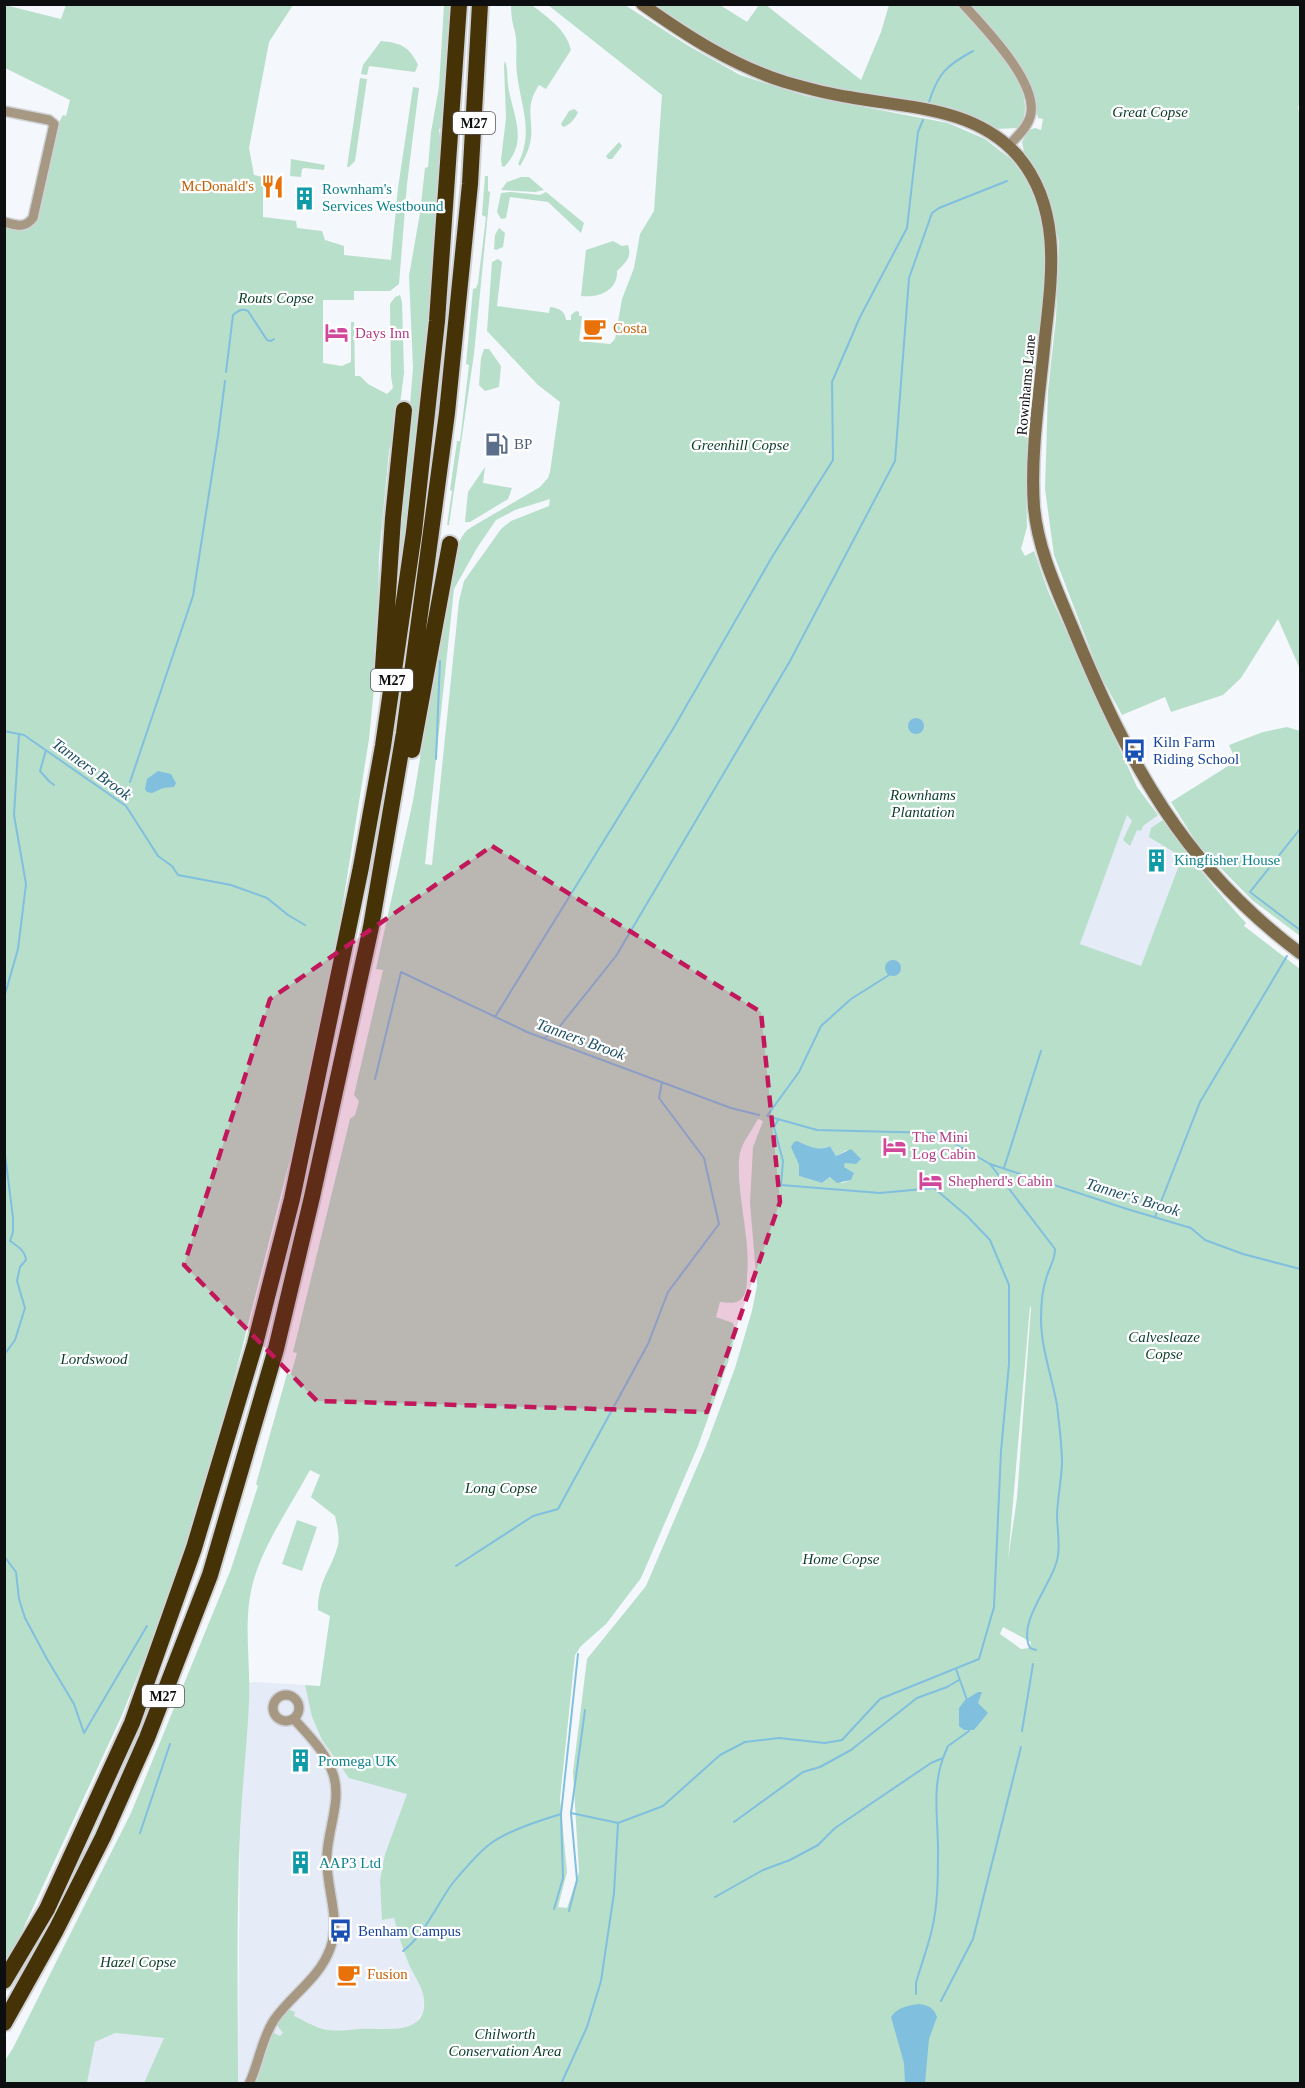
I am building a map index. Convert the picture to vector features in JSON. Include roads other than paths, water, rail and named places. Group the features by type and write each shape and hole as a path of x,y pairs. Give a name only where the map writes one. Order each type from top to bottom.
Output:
{"highway":[{"name":"M27","path":"4,1981 47,1909 132,1723 195,1548 255,1344 292,1199 361,867 383,746 414,532 437,321 459,4"},
{"name":"M27","path":"371,927 404,733 447,413 470,184 480,4"},
{"name":"M27","path":"383,746 380,708 393,518 404,410"},
{"name":"M27","path":"4,2023 56,1930 103,1837 147,1737 210,1575 278,1338 315,1186 371,927 402,807 450,544"}],"street":[{"name":"Rownhams Lane","path":"642,4 706,47 757,71 824,92 921,107 956,116 982,128 1008,146 1026,166 1045,207 1052,241 1052,274 1033,490 1036,522 1050,570 1103,699 1127,747 1166,813 1191,848 1232,894 1261,923 1300,953"},
{"path":"963,4 1016,67 1031,100 1030,119 1008,146"},
{"path":"4,111 49,120 54,124 33,218 28,224 21,226 4,222"},
{"path":"249,2084 264,2039 274,2019 297,1991 320,1969 335,1936 336,1920 329,1888 327,1857 336,1794 334,1776 326,1758 294,1719"}],"water":[{"path":"916,718 922,720 924,726 922,732 916,734 910,732 908,726 910,720"},
{"path":"158,771 171,774 176,783 174,787 163,788 152,793 147,792 145,789 147,779"},
{"path":"890,960 896,960 901,968 899,974 890,976 885,971 885,965"},
{"path":"797,1141 817,1148 830,1146 836,1156 851,1149 861,1159 856,1164 845,1163 844,1167 854,1173 851,1180 837,1183 830,1177 822,1183 799,1176 799,1165 791,1147"},
{"path":"982,1692 978,1703 988,1713 974,1730 964,1730 959,1726 959,1708 965,1700"},
{"path":"919,2004 930,2008 937,2017 929,2039 925,2083 905,2083 904,2063 891,2017 899,2009"}],"waterway":[{"path":"929,102 936,84 945,71 973,51"},
{"path":"495,1017 673,729 772,557 833,460 832,382 860,317 907,228 918,132 923,120"},
{"path":"544,1038 556,1031 616,956 790,661 895,461 909,278 932,213 939,208 1007,181"},
{"path":"226,372 233,315 236,312 248,311 267,340 274,339"},
{"path":"130,782 193,596 225,381"},
{"path":"436,759 440,661"},
{"name":"Tanners Brook","path":"4,731 24,735 126,806 158,856 172,866 178,875 231,885 267,898 305,925"},
{"path":"4,998 18,949 26,884 14,815 19,734"},
{"path":"46,750 40,771 54,785"},
{"path":"1300,829 1250,892 1300,930"},
{"name":"Tanner's Brook","path":"1155,1217 1200,1102 1287,956"},
{"name":"Tanners Brook","path":"375,1079 401,972 527,1032 731,1108 759,1115"},
{"name":"Tanners Brook","path":"889,975 851,999 821,1026 799,1072 767,1116 817,1130 936,1133 990,1164 1191,1228 1205,1240 1243,1254 1300,1269"},
{"path":"1004,1168 1041,1051"},
{"path":"456,1566 533,1516 558,1509 648,1344 668,1292 719,1224 704,1158 659,1098 662,1082"},
{"path":"571,1813 618,1823 663,1806 720,1755 745,1742 779,1738 825,1743 842,1740 880,1699 979,1659 994,1607 1001,1451 1009,1364 1009,1285 990,1240 967,1216 934,1188 880,1193 781,1185 783,1161 774,1127 778,1120"},
{"path":"4,1146 13,1218 13,1232 10,1241 22,1251 26,1260 20,1267 17,1281 25,1308 15,1340 4,1355"},
{"path":"990,1164 1055,1249 1044,1289 1041,1330 1057,1405 1061,1442 1062,1464 1057,1514 1059,1550 1055,1566 1028,1626 1027,1637 1030,1648 1036,1650"},
{"path":"4,1556 16,1572 19,1599 25,1618 74,1704 84,1733 147,1626"},
{"path":"554,1909 563,1878 561,1814 578,1654"},
{"path":"1022,1731 1033,1664"},
{"path":"956,1669 967,1700"},
{"path":"734,1822 803,1772 820,1767 851,1750 917,1698 959,1680"},
{"path":"569,1911 577,1880 571,1813 585,1710"},
{"path":"715,1897 763,1870 790,1860 818,1845 835,1828 931,1763 943,1758 948,1746 969,1731"},
{"path":"140,1833 170,1744"},
{"path":"941,2001 973,1939 1021,1747"},
{"path":"916,1994 916,1983 935,1910 938,1870 937,1792 943,1758"},
{"path":"403,1951 424,1928 452,1884 486,1847 515,1830 561,1814"},
{"path":"561,2084 587,2027 601,1981 614,1893 618,1823"}],"place":[{"name":"McDonald's","path":"272,186"},
{"name":"Rownham's Services Westbound","path":"304,198"},
{"name":"Costa","path":"595,328"},
{"name":"Days Inn","path":"337,333"},
{"name":"BP","path":"496,444"},
{"name":"Kiln Farm Riding School","path":"1135,751"},
{"name":"Kingfisher House","path":"1156,860"},
{"name":"The Mini Log Cabin","path":"894,1146"},
{"name":"Shepherd's Cabin","path":"930,1181"},
{"name":"Promega UK","path":"300,1761"},
{"name":"AAP3 Ltd","path":"301,1863"},
{"name":"Benham Campus","path":"340,1931"},
{"name":"Fusion","path":"349,1974"}],"park label":[{"name":"Great Copse","path":"1150,112"},
{"name":"Routs Copse","path":"276,298"},
{"name":"Greenhill Copse","path":"740,445"},
{"name":"Rownhams Plantation","path":"923,804"},
{"name":"Calvesleaze Copse","path":"1164,1346"},
{"name":"Lordswood","path":"94,1359"},
{"name":"Long Copse","path":"501,1488"},
{"name":"Home Copse","path":"841,1559"},
{"name":"Hazel Copse","path":"138,1962"},
{"name":"Chilworth Conservation Area","path":"505,2042"}]}
